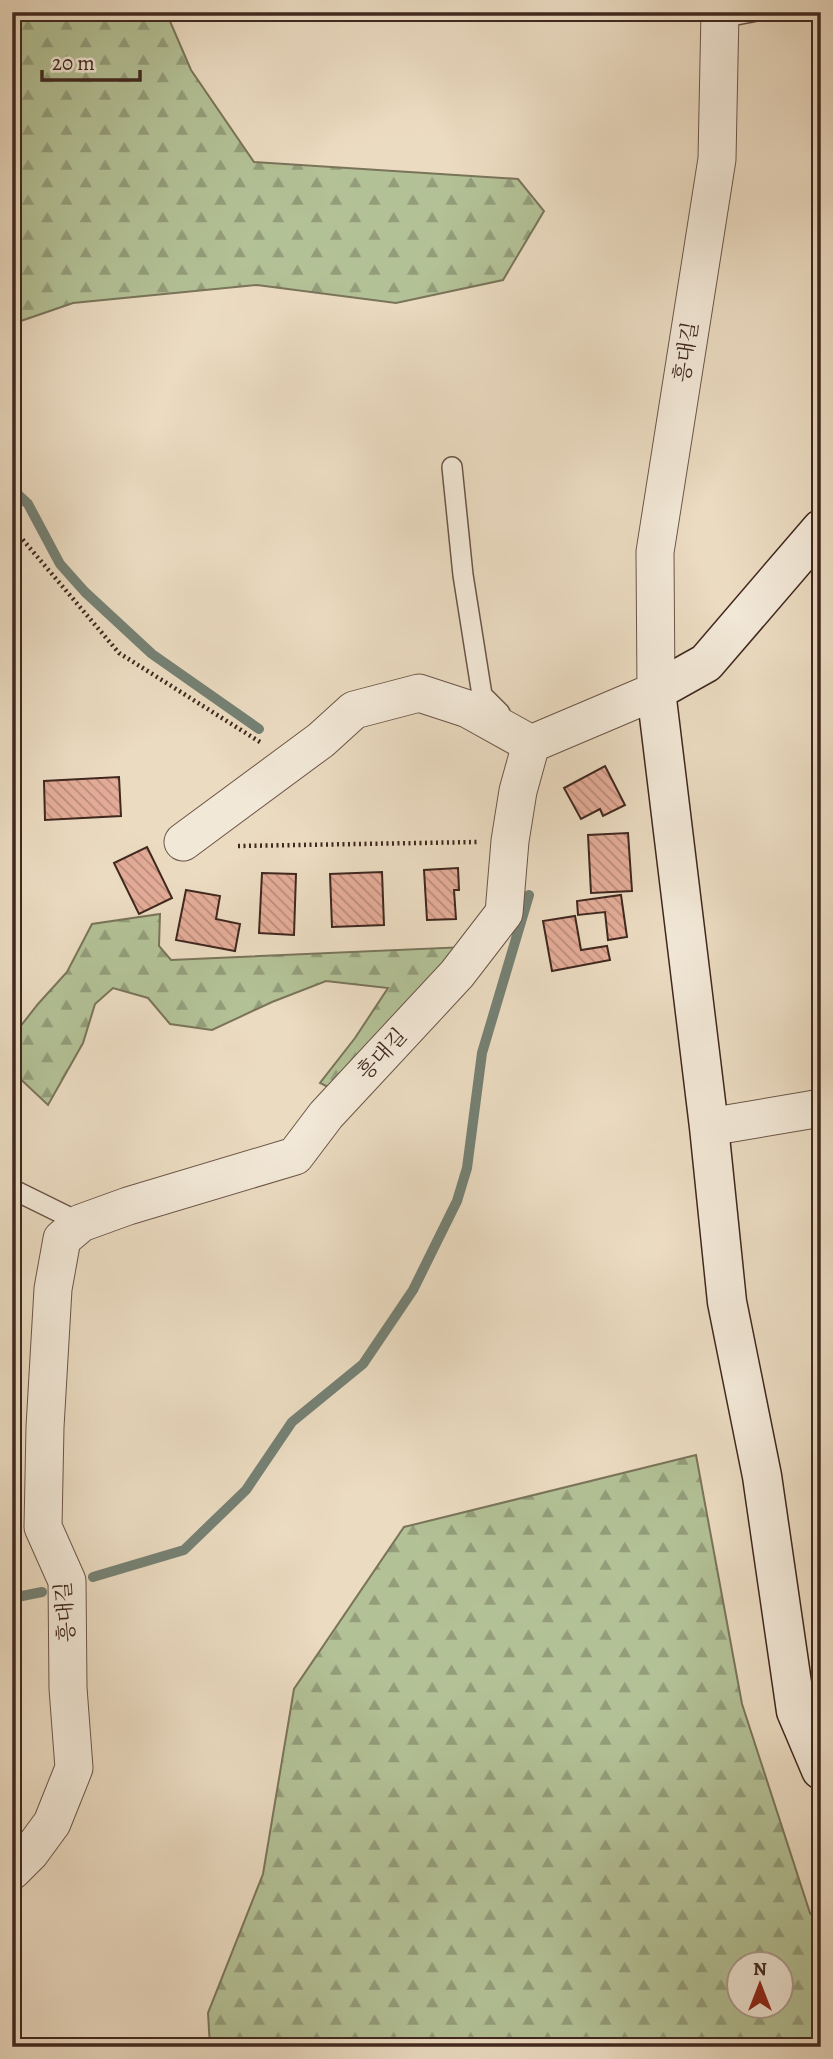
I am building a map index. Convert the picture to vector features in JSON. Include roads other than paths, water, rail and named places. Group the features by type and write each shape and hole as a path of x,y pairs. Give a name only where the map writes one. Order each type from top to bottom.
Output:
{"street":[{"name":"흥대길","path":"730,14 716,159 655,552 656,691 709,1127 727,1302 762,1476 796,1712 821,1770"},
{"path":"183,842 321,740 354,710 419,693 468,709 531,744 656,691 706,663 821,528"},
{"name":"흥대길","path":"12,1871 30,1853 52,1823 74,1769 68,1688 66,1581 43,1527 53,1289 62,1239 81,1223 128,1206 295,1156 326,1115 457,974 503,913 518,791 531,744"},
{"path":"709,1127 821,1108"}],"lane":[{"path":"452,467 463,575 482,695 531,744"},
{"path":"12,1189 81,1223"}],"waterway":[{"path":"12,489 28,504 60,564 85,592 152,654 259,729"},
{"path":"93,1577 184,1550 246,1490 292,1422 363,1364 413,1290 457,1201 467,1168 482,1053 529,895"},
{"path":"12,1598 42,1592"}]}
